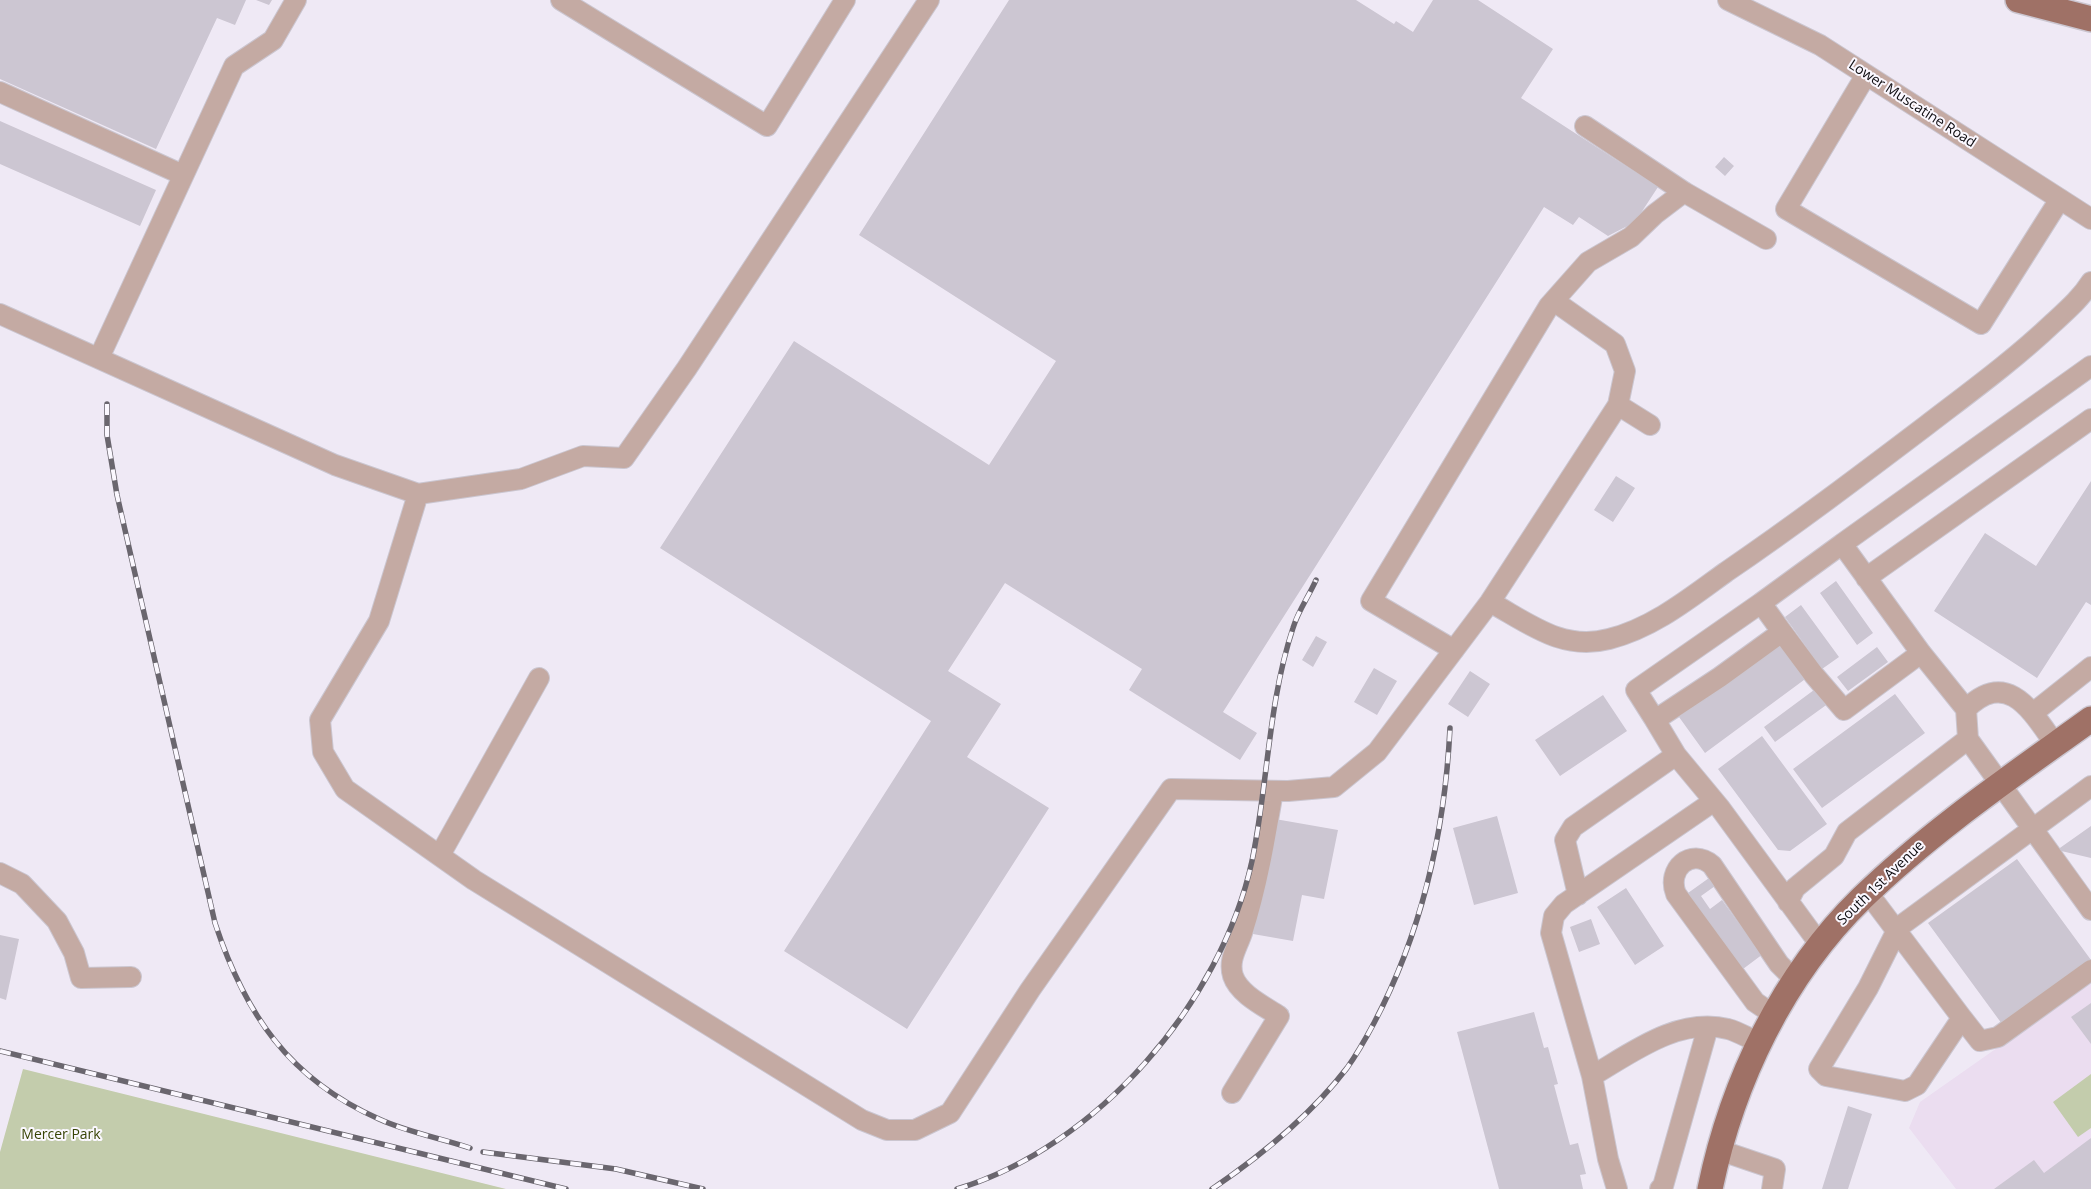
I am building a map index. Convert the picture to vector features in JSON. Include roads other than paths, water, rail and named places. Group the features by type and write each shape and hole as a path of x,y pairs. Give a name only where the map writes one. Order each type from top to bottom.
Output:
{"main road":[{"path":"2018,0 2091,19"},
{"name":"South 1st Avenue","path":"1710,1189 1719,1150 1736,1098 1760,1043 1795,980 1822,946 1868,893 1913,851 2091,718"}],"street":[{"path":"99,358 234,66 273,40 296,0"},
{"path":"561,0 768,126 845,0"},
{"path":"0,314 335,465 418,494 521,479 583,456 624,458 687,368 929,0"},
{"name":"Lower Muscatine Road","path":"1728,0 1820,45 2091,219"},
{"path":"1866,75 1786,209 1982,324 2060,199"},
{"path":"0,92 183,175"},
{"path":"1585,126 1684,192 1766,239"},
{"path":"1454,650 1370,601 1554,301 1588,262 1631,237 1655,214 1684,192"},
{"path":"1490,602 1553,636 1572,642 1608,639 1641,627 1670,611 1755,553 1866,471 2030,345 2082,297 2091,282"},
{"path":"418,494 379,621 320,720 324,752 345,789 474,880 862,1120 887,1130 915,1130 950,1113 1030,990 1171,789 1273,791 1334,787 1376,752 1490,602 1618,405 1625,371 1615,344 1554,301"},
{"path":"1822,946 1714,801 1676,755 1636,690 1761,603 2091,366"},
{"path":"1618,405 1650,425"},
{"path":"1866,578 2091,419"},
{"path":"1842,544 1921,653 1966,709 1968,739 2091,910"},
{"path":"1761,603 1814,675 1844,710 1921,653"},
{"path":"1655,720 1720,677 1782,632"},
{"path":"2033,713 2091,667"},
{"path":"440,855 539,678"},
{"path":"1966,709 1978,698 1998,692 2023,701 2055,744"},
{"path":"1788,902 1795,888 1834,856 1847,832 1968,739"},
{"path":"1578,895 1565,840 1573,827 1676,755"},
{"path":"1962,1018 1912,1090 1906,1091 1826,1076 1820,1072 1819,1069 1823,1059 1868,988 1897,930 1902,924 2091,786"},
{"path":"1232,1093 1279,1016 1243,991 1234,979 1230,965 1242,933 1260,865 1273,791"},
{"path":"1617,1189 1608,1159 1592,1076 1551,933 1554,916 1564,904 1714,801"},
{"path":"1774,1015 1755,1002 1676,894 1672,880 1674,872 1680,866 1693,859 1704,859 1712,865 1779,964 1795,980"},
{"path":"0,873 22,884 56,921 74,953 81,978 131,978"},
{"path":"1868,893 1980,1040 1998,1037 2091,970"},
{"path":"1660,1189 1663,1186 1708,1027"},
{"path":"1592,1076 1660,1037 1687,1028 1730,1029 1760,1043"},
{"path":"1719,1150 1775,1169 1772,1189"}],"railway":[{"path":"107,404 107,435 117,495 215,923 241,986 256,1014 274,1040 295,1063 320,1084 347,1103 390,1124 470,1148"},
{"path":"957,1189 1009,1169 1058,1140 1104,1104 1145,1062 1182,1016 1213,966 1236,914 1252,861 1278,685 1295,622 1316,580"},
{"path":"1212,1189 1284,1134 1333,1086 1347,1068 1374,1023 1405,953 1428,879 1443,804 1450,728"},
{"path":"0,1051 566,1189"},
{"path":"483,1152 616,1169 703,1189"}],"park label":[{"name":"Mercer Park","path":"61,1135"}]}
